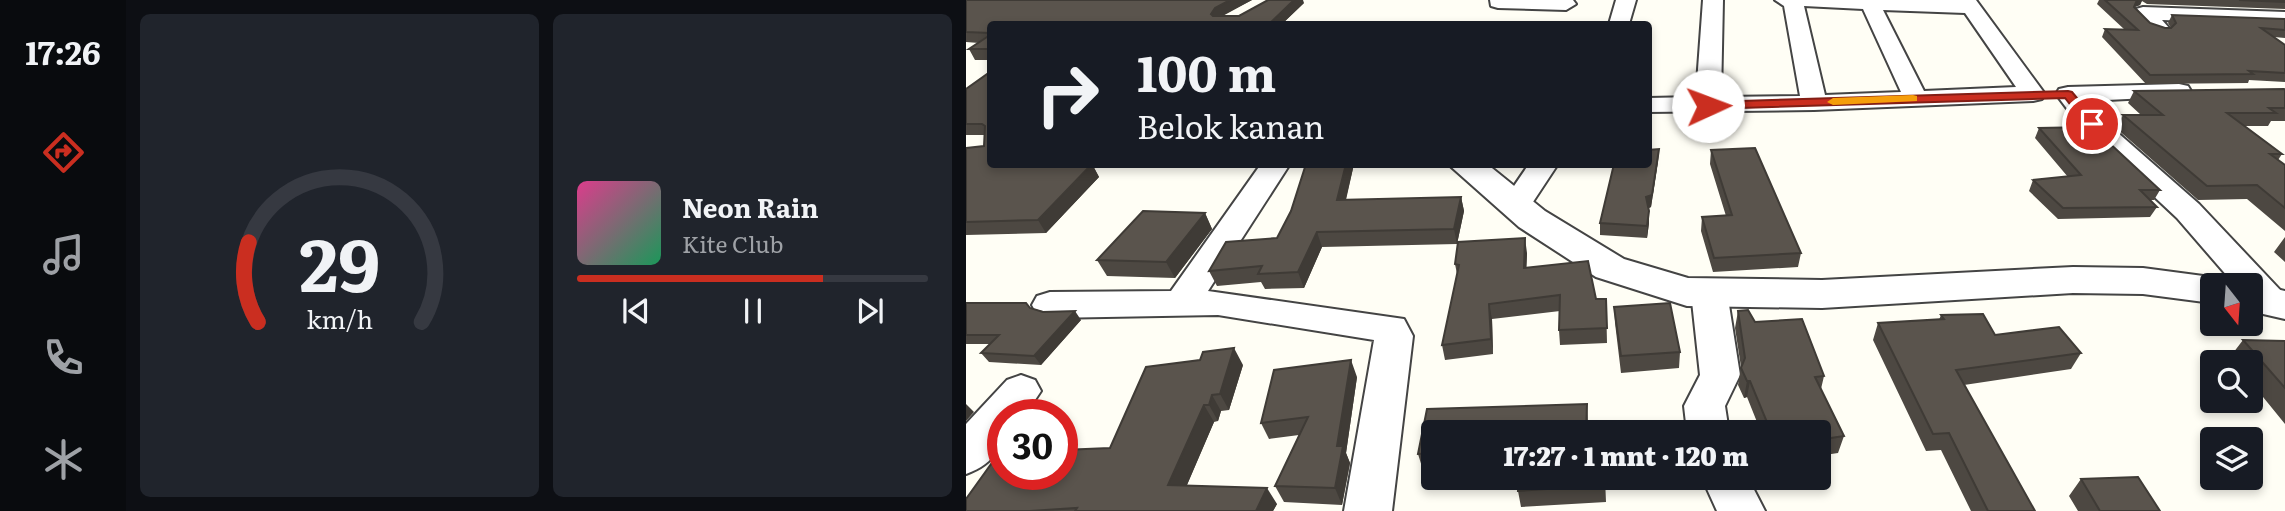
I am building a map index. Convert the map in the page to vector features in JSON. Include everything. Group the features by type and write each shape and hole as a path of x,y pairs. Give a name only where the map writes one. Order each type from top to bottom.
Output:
{"street":[{"path":"1620,21 1626,0"},
{"path":"1708,106 1713,0"},
{"path":"1785,0 1870,4 1968,4 2033,94"},
{"path":"1793,0 1814,103"},
{"path":"1498,2 1566,4"},
{"path":"1524,21 1532,3"},
{"path":"1870,4 1916,99"},
{"path":"2160,29 2143,13 2285,18"},
{"path":"1652,105 1708,106 2033,94 2202,91"},
{"path":"2068,94 2092,124 2188,211 2268,301"},
{"path":"1181,303 1273,168"},
{"path":"1469,168 1575,248 1610,268 1687,292 1822,294 2073,280 2143,281 2200,288"},
{"path":"1516,205 1541,168"},
{"path":"1705,420 1702,410 1720,375 1709,292"},
{"path":"1050,305 1218,303 1391,329 1394,336 1368,511"},
{"path":"966,455 1021,391"},
{"path":"1731,490 1741,511"}],"building":[{"path":"966,0 1230,0 1215,8 1211,14 1239,16 1268,0 1294,0 1272,21 987,21 987,33 966,32"},
{"path":"2105,0 2137,0 2134,7 2150,23 2165,28 2171,28 2176,23 2172,15 2285,19 2285,30 2261,28 2285,45 2285,73 2249,71 2253,74 2150,75 2105,29 2138,30"},
{"path":"2239,0 2285,0 2285,2"},
{"path":"987,37 987,49 969,49"},
{"path":"987,74 987,168 1088,168 1038,220 966,222 966,148 984,146 985,126 966,124 966,89"},
{"path":"2284,89 2285,108 2269,108 2276,113 2227,113 2282,154 2270,154 2285,165 2285,208 2257,185 2207,186 2123,115 2163,115 2134,91"},
{"path":"2092,127 2160,190 2140,190 2157,207 2063,208 2033,180 2081,175 2039,128"},
{"path":"1755,148 1801,253 1714,258 1702,217 1732,215 1711,150"},
{"path":"1659,149 1652,195 1646,197 1649,211 1647,226 1600,223 1613,168 1652,168 1652,150"},
{"path":"1305,168 1345,168 1337,200 1461,197 1454,229 1317,232 1298,272 1258,274 1262,266 1209,271 1226,242 1277,238 1291,211"},
{"path":"1143,211 1205,213 1166,262 1097,260"},
{"path":"1525,238 1524,268 1588,261 1596,299 1606,299 1607,328 1559,330 1560,295 1489,304 1491,339 1442,345 1459,265 1455,264 1458,242"},
{"path":"966,303 1026,303 1030,308 1043,312 1075,311 1034,356 981,353 999,335 966,335"},
{"path":"1670,303 1680,352 1621,356 1614,307"},
{"path":"1748,310 1755,322 1802,319 1824,376 1815,377 1844,436 1831,438 1831,420 1766,420 1750,381 1747,381 1741,368 1745,358 1738,311"},
{"path":"1983,314 1995,335 2059,327 2081,353 1956,370 2035,511 1988,511 1949,433 1933,434 1878,323 1944,319 1941,315"},
{"path":"2243,340 2285,341 2285,388 2263,363 2263,350 2252,350"},
{"path":"1234,348 1220,394 1212,395 1209,405 1204,405 1168,485 1267,488 1256,511 1075,511 1077,508 966,511 966,499 987,470 987,490 1078,490 1078,449 1110,448 1146,367 1200,360 1203,352"},
{"path":"1351,360 1337,446 1343,446 1335,488 1275,486 1308,417 1261,423 1274,370"},
{"path":"1587,404 1586,420 1425,420 1427,409"},
{"path":"2138,477 2160,511 2100,511 2081,479"}],"slow traffic":[{"path":"1833,102 1913,99"}],"route":[{"path":"1708,106 2068,94 2092,124"}]}
